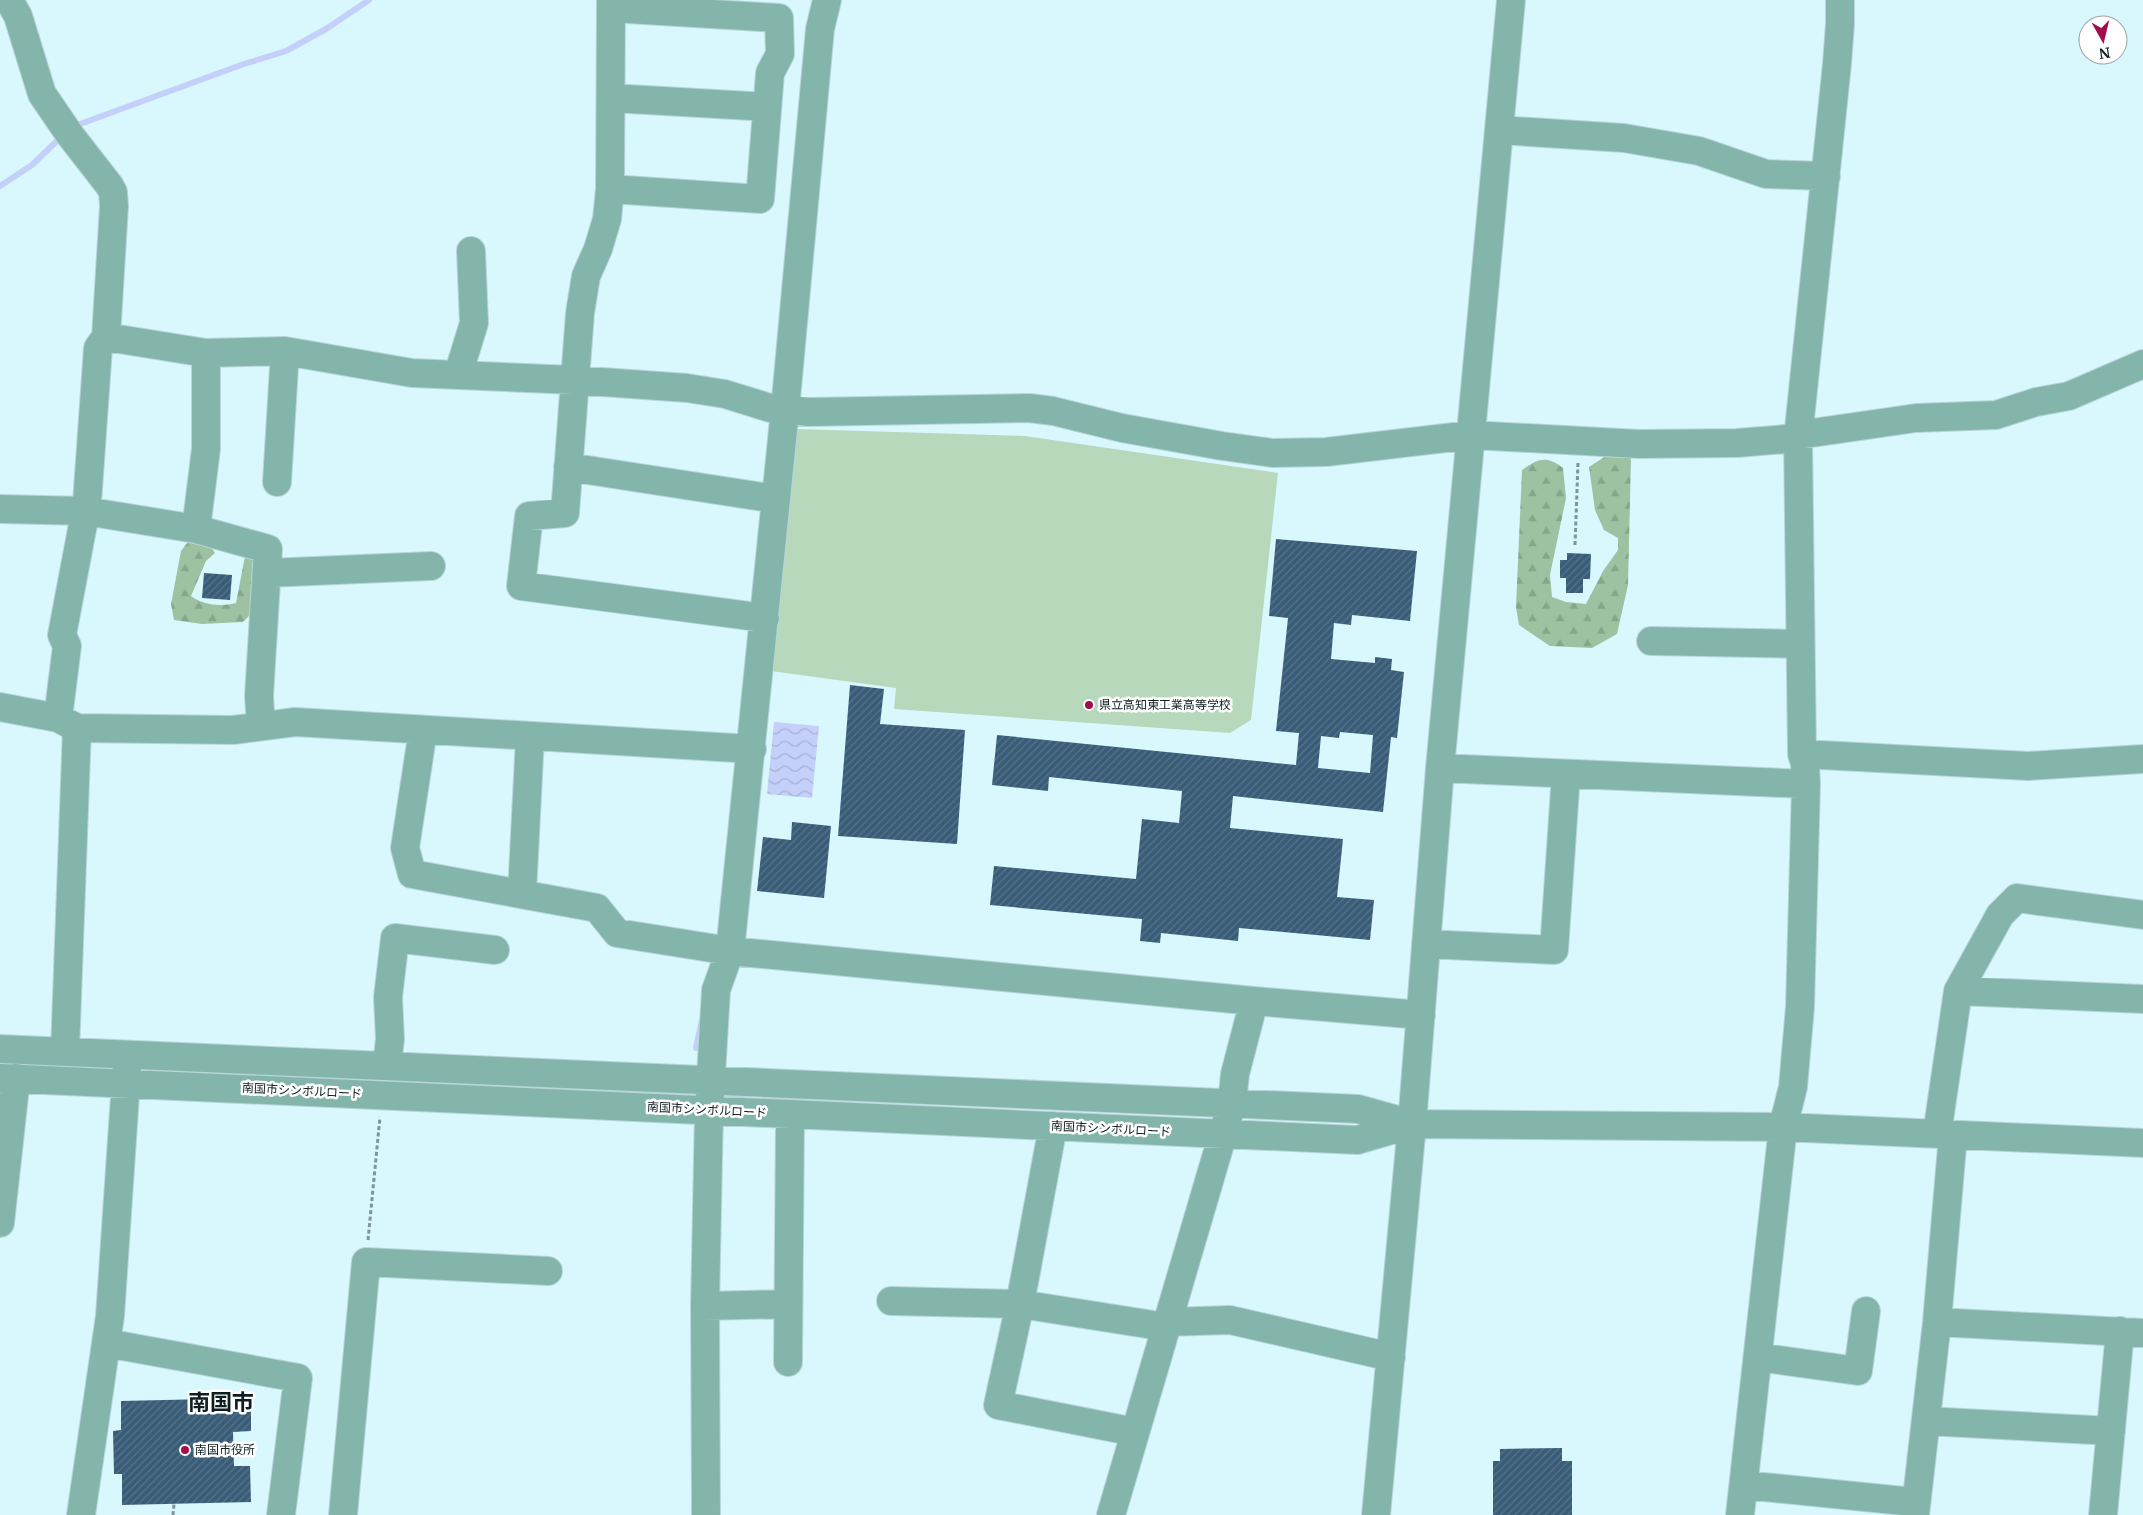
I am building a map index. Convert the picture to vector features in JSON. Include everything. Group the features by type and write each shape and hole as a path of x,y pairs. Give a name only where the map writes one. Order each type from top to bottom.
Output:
{"street":[{"path":"9,0 18,16 39,85 47,102 104,178 113,192 114,198 106,337 98,348 85,511 62,635 67,646 68,723 65,1051"},
{"path":"706,1515 705,1306 708,1110 716,990 730,951 765,618 820,29 827,0"},
{"path":"1376,1515 1412,1124 1440,768 1511,0"},
{"path":"1740,1515 1783,1127 1793,1088 1800,1007 1806,784 1805,764 1802,754 1798,437 1840,32 1840,0"},
{"path":"610,189 760,199 770,73 780,54 779,18 612,4 610,189 607,219 598,249 586,276 580,313 566,513 529,516 521,586 765,618"},
{"path":"611,98 767,107"},
{"path":"1499,130 1624,138 1699,152 1766,174 1826,176"},
{"path":"458,375 474,323 471,251"},
{"path":"106,337 206,353 285,351 412,373 574,380 687,388 725,394 770,408 809,412 1029,408 1054,411 1140,432 1222,446 1272,452 1326,452 1471,435 1638,444 1737,443 1798,437 1916,418 1996,415 2036,402 2069,396 2143,364"},
{"path":"277,482 285,351"},
{"path":"196,529 206,449 206,353"},
{"path":"568,466 776,499"},
{"path":"0,509 85,511 196,529 268,549 260,696 261,726"},
{"path":"267,573 432,566"},
{"path":"1651,641 1800,644"},
{"path":"0,707 68,723 233,730 294,722 752,749"},
{"path":"423,730 405,848 412,874 597,908 617,933 730,951 1421,1015"},
{"path":"522,894 530,737"},
{"path":"1802,754 2028,766 2143,759"},
{"path":"1440,768 1806,784"},
{"path":"1426,944 1554,950 1566,774"},
{"path":"1744,1484 1910,1508 1926,1421 1948,1216 1945,1134 1958,991 2000,915 2018,898 2143,915"},
{"path":"387,1066 390,1039 388,997 395,938 495,950"},
{"path":"1958,991 2143,999"},
{"path":"1110,1515 1232,1103 1235,1074 1254,1001"},
{"path":"0,1049 1358,1109 1412,1124 1783,1127 2143,1143"},
{"path":"81,1515 110,1316 127,1054"},
{"path":"0,1223 8,1078"},
{"name":"南国市シンボルロード","path":"8,1078 1357,1140 1412,1124"},
{"path":"788,1362 791,1114"},
{"path":"1052,1126 1020,1304 998,1405 1135,1432"},
{"path":"344,1515 366,1262 548,1271"},
{"path":"892,1301 1020,1304 1166,1325 1230,1320 1391,1357"},
{"path":"705,1306 788,1304"},
{"path":"1758,1357 1858,1370 1866,1311"},
{"path":"1937,1322 2131,1332 2111,1431 2103,1515"},
{"path":"106,1343 298,1378 281,1515"},
{"path":"1926,1421 2111,1431"}],"path":[{"path":"1575,545 1578,441"},
{"path":"366,1262 380,1116"},
{"path":"174,1504 174,1515"}],"green space":[{"path":"797,429 1025,436 1278,473 1251,720 1230,733 894,709 896,688 771,671"},
{"path":"1615,450 1631,457 1628,585 1617,634 1592,648 1550,646 1519,625 1516,607 1522,470 1542,460 1552,461 1563,468 1566,498 1550,575 1552,597 1566,602 1586,604 1603,571 1618,550 1618,538 1604,530 1595,510 1589,467"},
{"path":"191,538 207,541 215,553 206,561 191,596 207,603 224,605 236,603 246,551 259,555 251,614 243,622 202,624 174,620 171,604 181,551"}],"water":[{"path":"774,722 819,726 812,798 767,794"}],"building":[{"path":"1276,539 1417,551 1410,621 1352,615 1351,625 1334,623 1331,659 1375,663 1375,657 1392,659 1391,670 1404,672 1397,738 1391,737 1383,812 1233,796 1230,828 1343,839 1337,897 1374,900 1370,940 1239,928 1238,941 1161,933 1160,943 1140,941 1142,919 990,905 994,866 1136,879 1142,819 1179,823 1182,791 1049,777 1048,791 992,785 997,735 1296,765 1299,733 1276,731 1288,618 1269,616","holes":["1340,732 1373,735 1370,773 1318,768 1321,736 1339,738"]},
{"path":"1567,553 1591,554 1590,579 1583,579 1583,593 1566,593 1566,578 1560,578 1560,560 1567,560"},
{"path":"204,573 232,575 230,600 202,598"},
{"path":"850,685 884,689 880,724 965,730 957,844 838,836"},
{"path":"792,822 831,826 824,898 757,891 763,837 791,840"},
{"path":"251,1398 251,1431 233,1432 234,1466 250,1466 251,1502 122,1505 122,1474 114,1474 113,1431 121,1430 121,1401"},
{"path":"1562,1448 1562,1461 1572,1461 1572,1515 1493,1515 1493,1461 1500,1461 1500,1449"}],"waterway":[{"path":"72,127 241,65 286,51 326,29 369,0"},
{"path":"0,186 32,165 63,135"},
{"path":"696,1048 702,1020"}],"place":[{"name":"県立高知東工業高等学校","path":"1089,705"},
{"name":"南国市役所","path":"185,1450"}],"district":[{"name":"南国市","path":"221,1402"}]}
